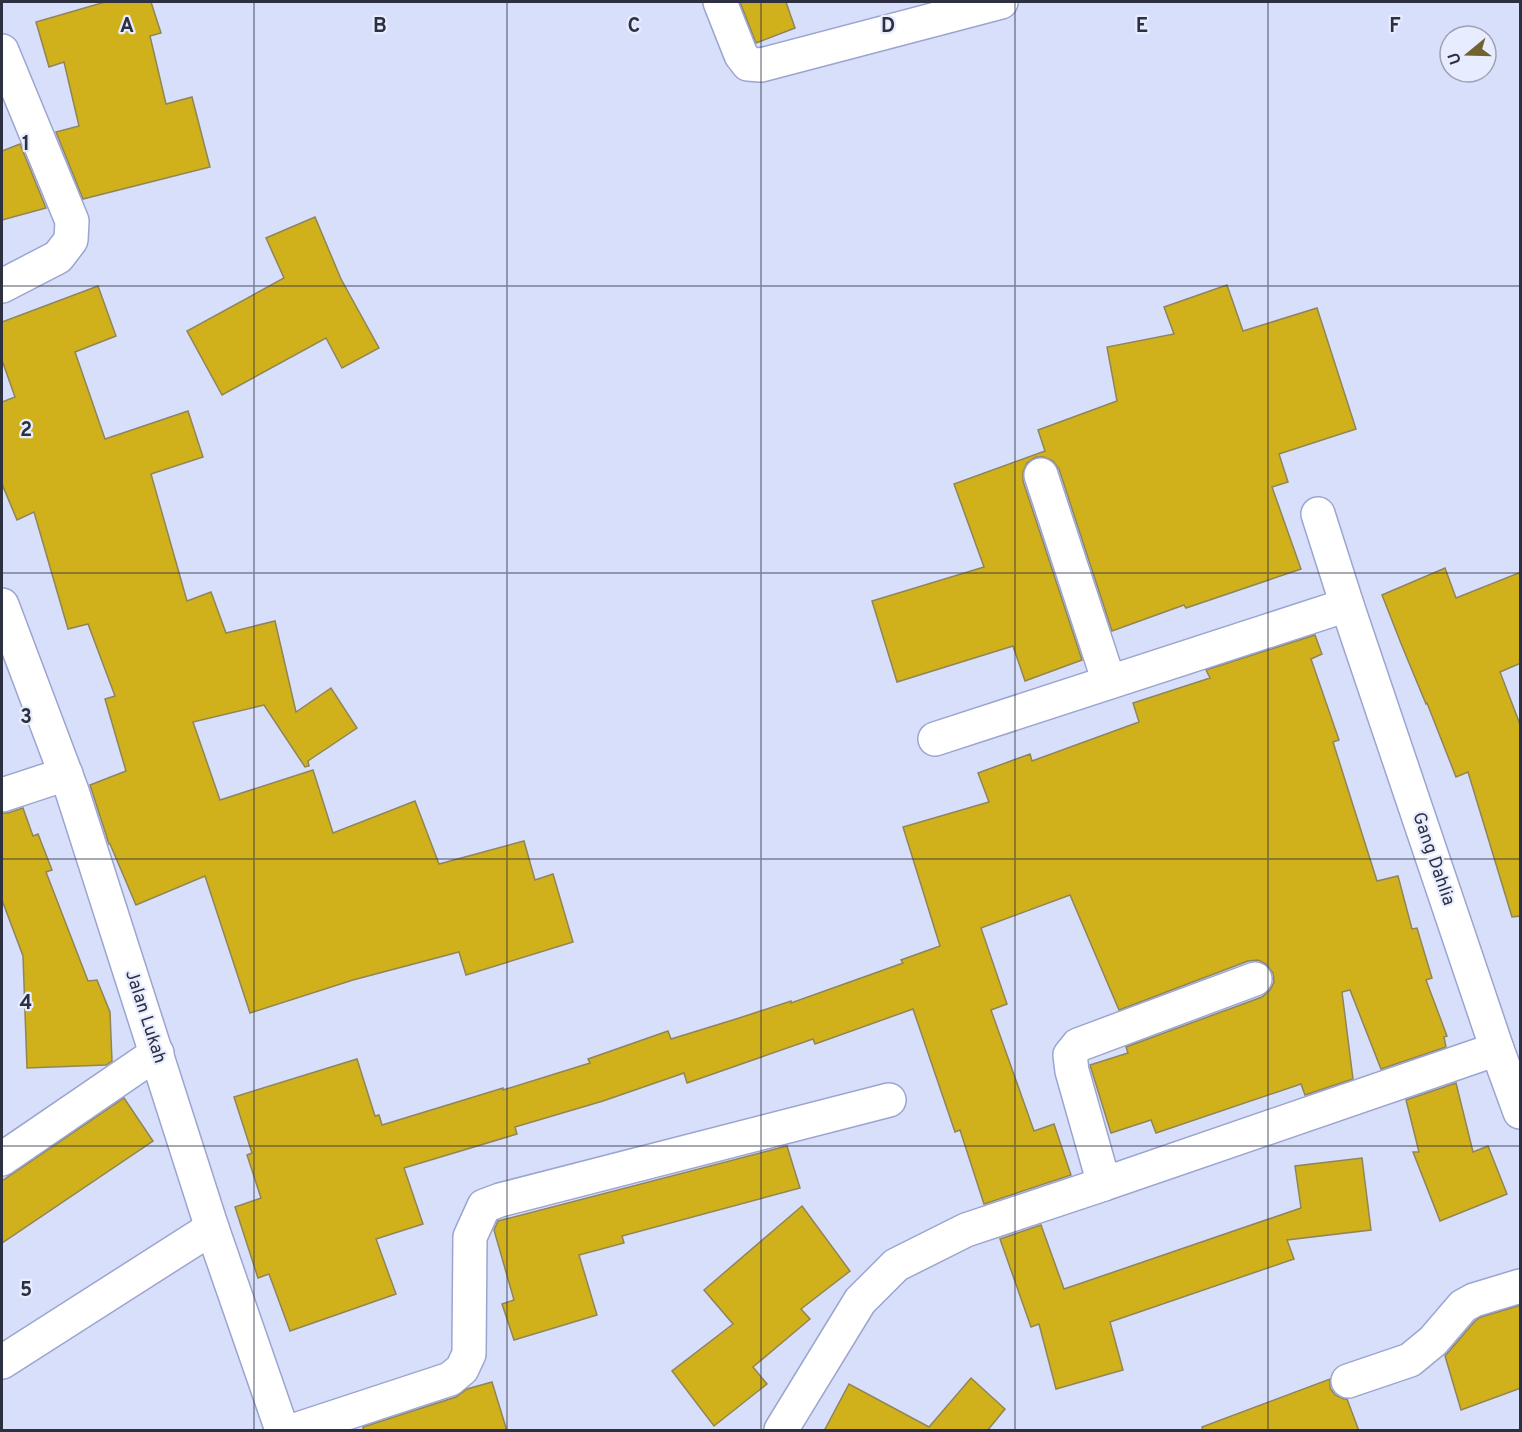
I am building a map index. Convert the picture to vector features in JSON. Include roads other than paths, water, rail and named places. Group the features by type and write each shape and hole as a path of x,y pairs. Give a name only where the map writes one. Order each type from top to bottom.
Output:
{"street":[{"path":"720,2 741,54 748,64 761,65 1001,2"},
{"path":"2,51 72,221 71,240 58,257 2,286"},
{"path":"1041,476 1109,682"},
{"name":"Gang Dahlia","path":"1318,514 1497,1049 1520,1111"},
{"name":"Jalan Lukah","path":"2,605 66,774 212,1228 282,1431"},
{"path":"935,739 1347,605"},
{"path":"2,795 66,774"},
{"path":"1104,1184 1072,1071 1070,1055 1078,1045 1255,979"},
{"path":"781,1431 860,1301 896,1265 966,1230 1497,1049"},
{"path":"2,1158 157,1053"},
{"path":"296,1431 450,1379 462,1369 469,1354 470,1237 484,1206 889,1100"},
{"path":"2,1362 212,1228"},
{"path":"1348,1381 1410,1360 1433,1341 1463,1306 1474,1300 1521,1286"}]}
